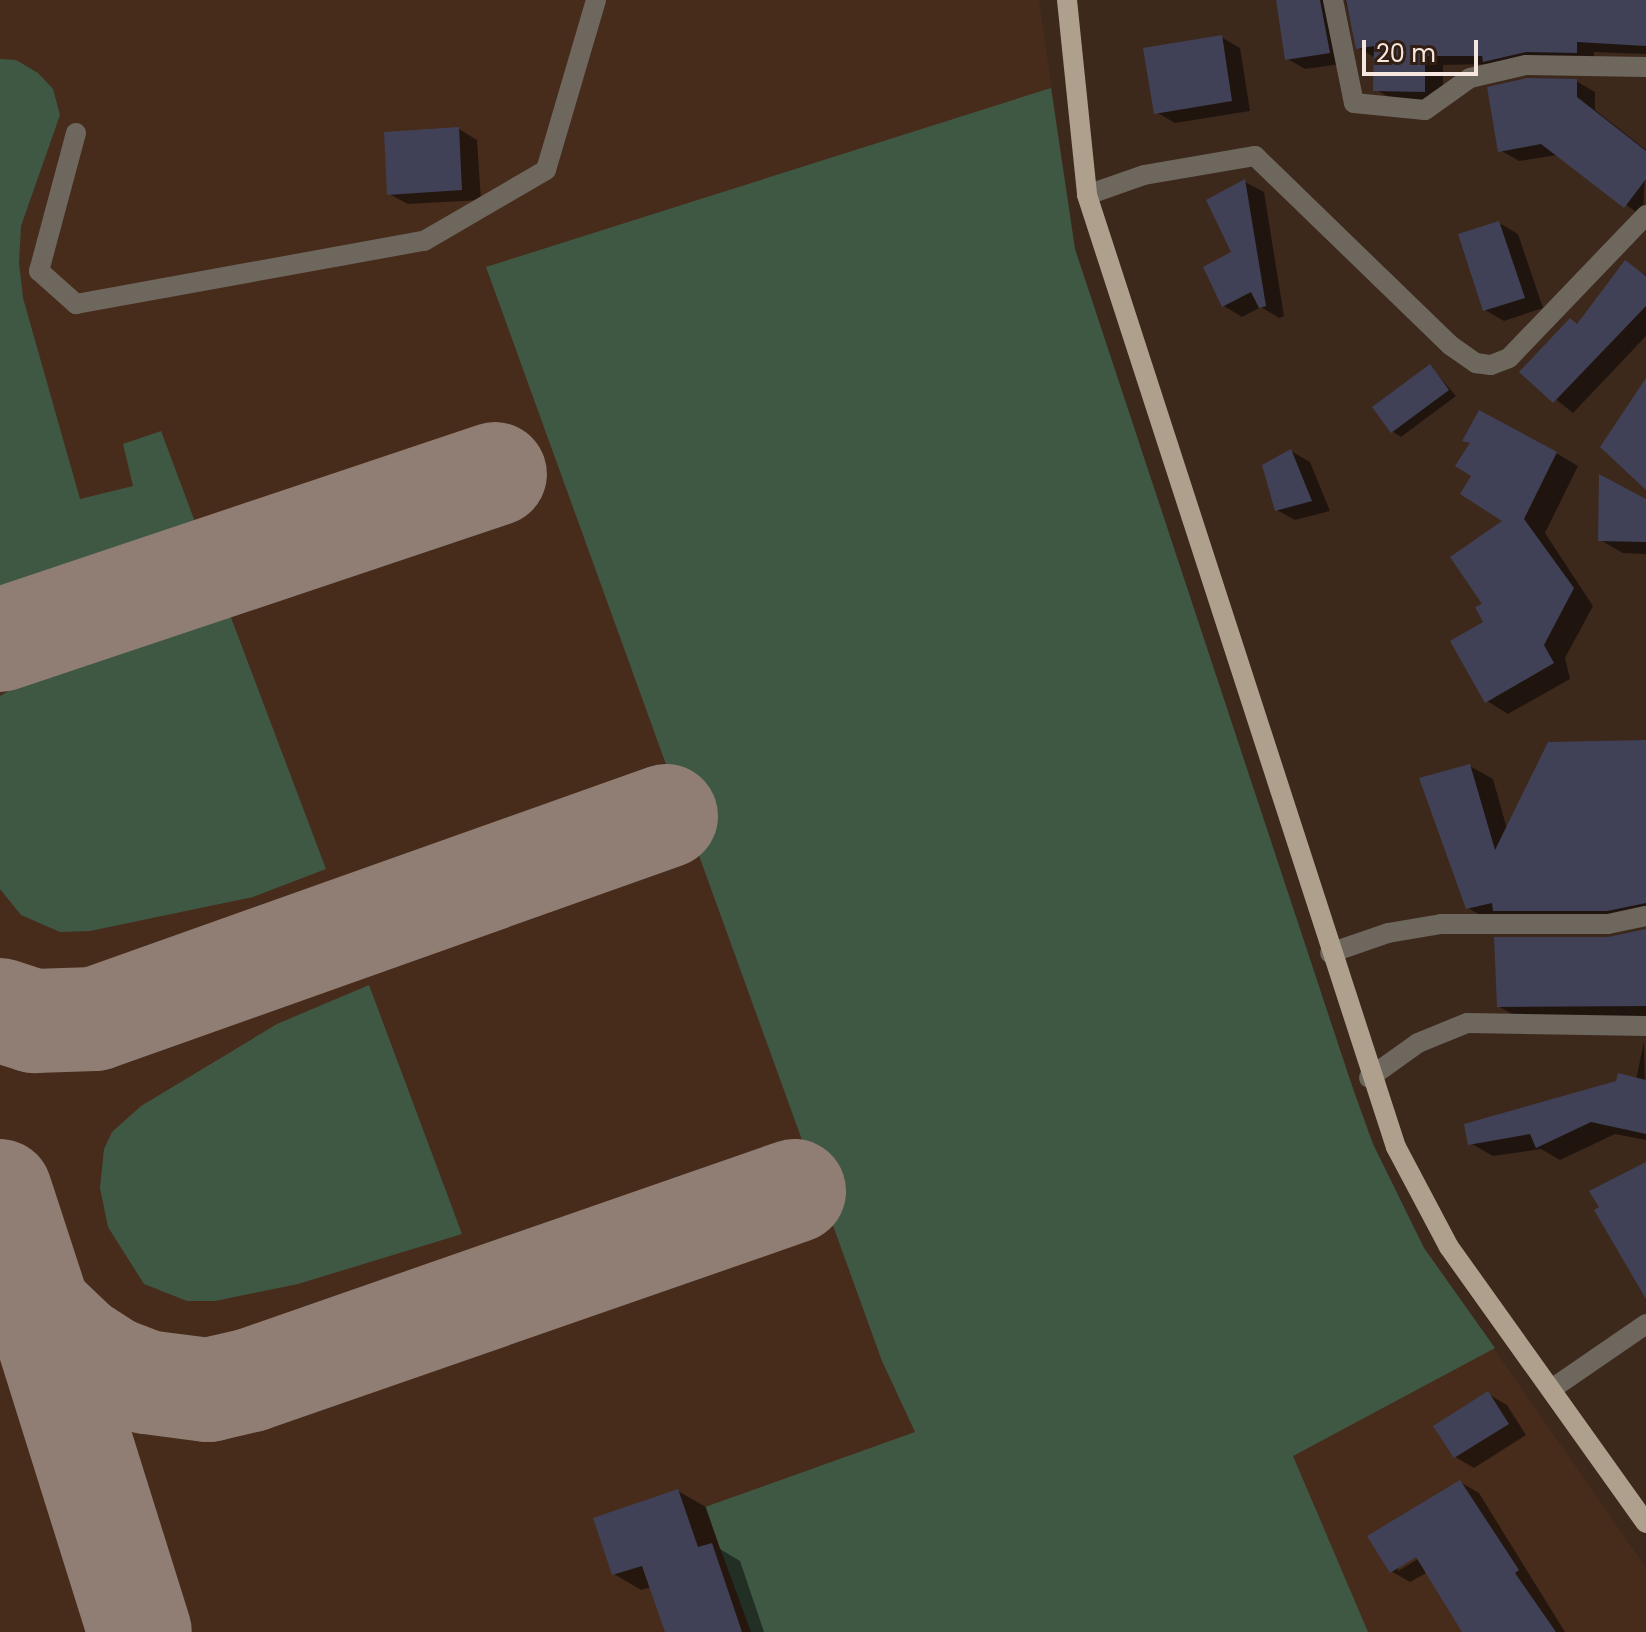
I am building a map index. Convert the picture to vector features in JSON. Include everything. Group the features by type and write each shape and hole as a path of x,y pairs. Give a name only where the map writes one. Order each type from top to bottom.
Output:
{"main road":[{"path":"1067,0 1087,195 1369,1078 1418,1196 1449,1247 1553,1388 1646,1523"}],"street":[{"path":"76,133 39,271 76,304 424,241 546,170 596,0"},
{"path":"1333,0 1354,103 1425,110 1470,78 1526,65 1646,67"},
{"path":"1087,195 1144,175 1255,156 1450,345 1476,363 1491,365 1509,358 1644,221"},
{"path":"1330,953 1388,933 1441,924 1608,924 1646,916"},
{"path":"1369,1078 1418,1043 1467,1023 1646,1026"},
{"path":"1553,1388 1646,1324"}],"shaded area":[{"path":"0,0 1039,0 1075,249 1263,828 1373,1144 1424,1248 1646,1568 1646,1632 0,1632"}],"green space":[{"path":"0,59 16,60 38,73 53,89 60,115 21,226 19,263 23,298 80,499 133,486 123,444 161,431 204,546 0,599"},
{"path":"1051,88 1075,249 1353,1089 1373,1144 1424,1248 1495,1348 1293,1456 1368,1632 751,1632 705,1507 915,1432 882,1361 486,267"},
{"path":"224,599 326,869 253,897 90,931 60,932 21,915 0,889 0,696 87,647"},
{"path":"369,985 462,1234 298,1284 215,1301 187,1301 144,1284 108,1227 100,1188 104,1149 112,1132 141,1106 277,1024"}],"building":[{"path":"1276,0 1320,0 1330,53 1285,60"},
{"path":"1346,0 1646,0 1646,46 1577,42 1577,53 1526,52 1483,62 1482,56 1425,56 1425,92 1373,91 1374,46 1356,49"},
{"path":"1222,35 1232,101 1154,114 1143,48"},
{"path":"1527,78 1577,79 1577,97 1646,151 1646,179 1624,208 1541,144 1498,152 1487,87"},
{"path":"459,127 462,190 387,195 384,132"},
{"path":"1245,179 1266,306 1259,308 1251,292 1222,307 1203,267 1231,252 1206,200"},
{"path":"1499,221 1525,298 1483,311 1458,234"},
{"path":"1625,260 1646,276 1646,306 1553,403 1519,372 1570,318 1577,324"},
{"path":"1430,364 1449,390 1391,433 1372,407"},
{"path":"1646,378 1646,490 1600,447"},
{"path":"1479,410 1557,452 1524,519 1574,588 1544,645 1554,663 1485,703 1450,641 1483,622 1475,607 1482,604 1450,557 1502,521 1460,494 1471,476 1455,466 1470,443 1462,441"},
{"path":"1291,449 1312,501 1275,511 1262,465"},
{"path":"1599,474 1646,499 1646,542 1598,541"},
{"path":"1646,740 1646,903 1607,911 1493,911 1492,903 1466,909 1419,778 1470,764 1495,850 1548,742"},
{"path":"1646,929 1646,1006 1497,1007 1494,937 1608,937"},
{"path":"1618,1073 1646,1080 1646,1134 1591,1122 1536,1148 1530,1134 1468,1145 1464,1124 1616,1081"},
{"path":"1646,1162 1646,1299 1594,1210 1599,1207 1589,1191"},
{"path":"1488,1391 1509,1424 1454,1458 1433,1426"},
{"path":"1460,1480 1519,1570 1515,1573 1556,1632 1462,1632 1416,1557 1390,1573 1367,1536"},
{"path":"678,1489 698,1547 712,1543 742,1632 665,1632 642,1566 612,1575 593,1518"}],"taxiway":[{"path":"0,640 495,474"},
{"path":"0,1010 34,1021 95,1019 666,816"},
{"path":"0,1191 39,1310 78,1347 110,1368 146,1382 208,1390 251,1380 794,1191"},
{"path":"39,1310 140,1632"}]}
